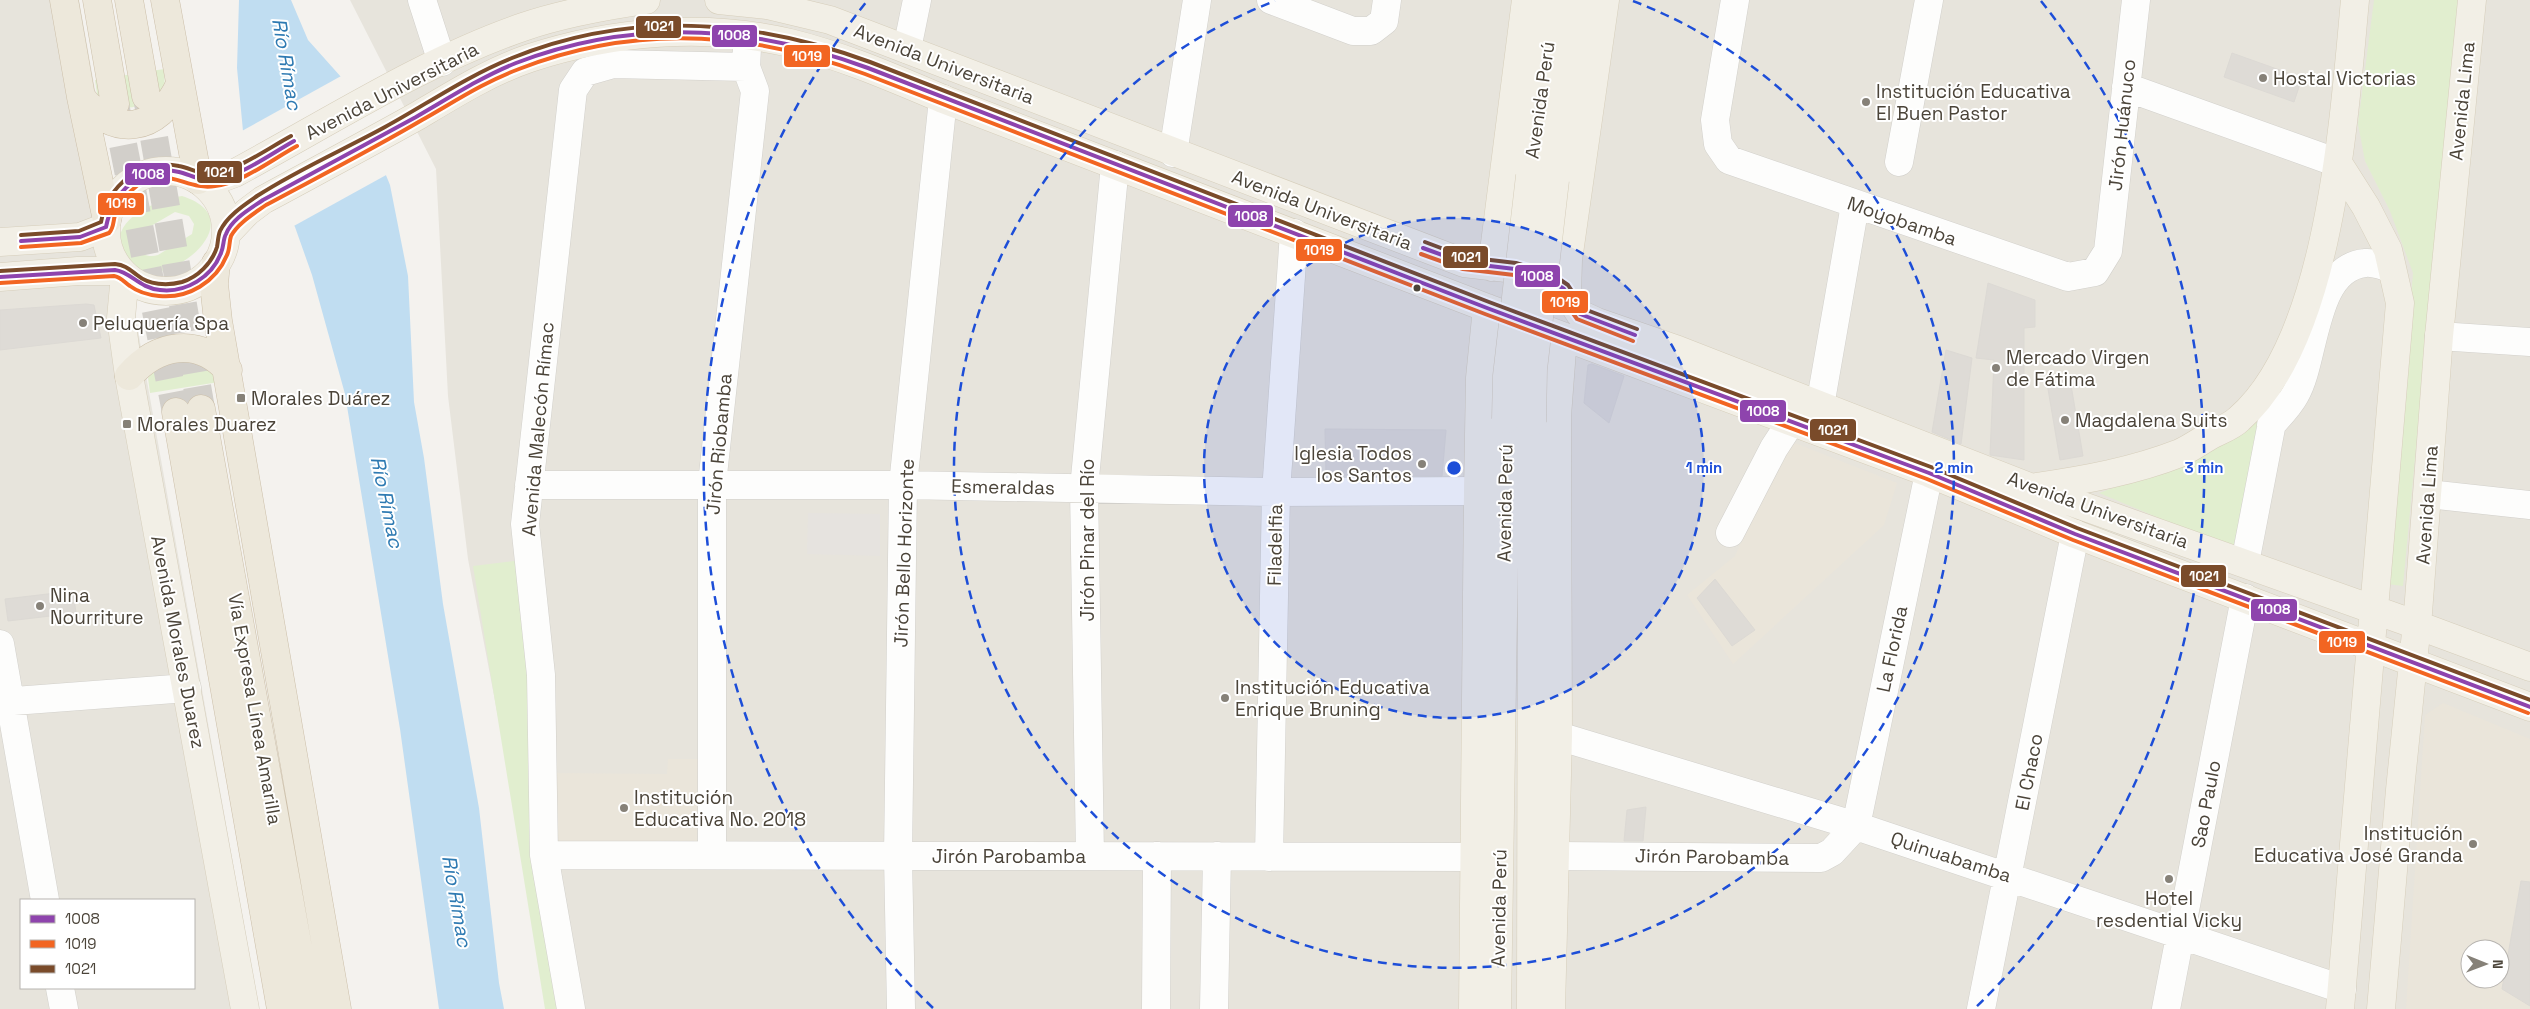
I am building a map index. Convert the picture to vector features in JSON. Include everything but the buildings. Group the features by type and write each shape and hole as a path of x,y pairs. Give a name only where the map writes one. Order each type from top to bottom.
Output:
{"highway":[{"path":"64,0 106,223"},
{"path":"97,0 115,104"},
{"path":"129,0 146,96"},
{"path":"165,0 199,181"},
{"path":"81,97 90,110 104,119 119,124 134,125 150,120 164,111 174,99 180,84"},
{"path":"216,263 214,284 336,1009"},
{"path":"129,376 150,357 176,348 204,351 217,357 228,370"},
{"name":"Vía Expresa Línea Amarilla","path":"281,1009 188,410 309,1009"}],"main road":[{"name":"Avenida Universitaria","path":"199,181 216,180 245,168 401,81 522,27 590,4 646,0"},
{"name":"Avenida Universitaria","path":"719,0 767,6 830,20 1172,153 1464,263 1515,269 1535,274 1557,284 1568,295 1580,314 1597,322 1678,350 2032,488 2417,624 2530,667"},
{"name":"Avenida Perú","path":"1492,267 1526,0"},
{"name":"Avenida Perú","path":"1542,178 1553,0"},
{"name":"Avenida Perú","path":"1531,1009 1519,421 1507,376 1542,178 1579,0"},
{"path":"1568,295 1568,260 1605,0"},
{"path":"2032,488 2096,478 2181,452 2238,420 2265,390 2284,356 2300,318 2316,270 2338,163 2355,0"},
{"name":"Avenida Lima","path":"2381,1009 2417,624 2439,336 2472,0"},
{"name":"Avenida Universitaria","path":"226,234 247,212 263,200 463,89 528,59 596,40 654,33 709,32 788,43 825,52 1563,337 1929,473 2076,534 2530,707"},
{"path":"2338,163 2388,250 2400,303 2341,999"},
{"path":"170,170 199,181 212,192 220,205 225,219 226,234 223,249 216,263 195,283 181,289 166,291 144,286 123,273 109,250 106,223 119,193 129,183 156,171 170,170"},
{"path":"0,242 80,237 106,223"},
{"path":"0,277 78,271 123,273"},
{"name":"Avenida Morales Duarez","path":"123,273 121,318 129,376 245,1009"},
{"name":"Avenida Perú","path":"1473,1009 1473,857 1480,378 1487,308"},
{"path":"1550,1009 1558,736 1557,416 1563,337"},
{"name":"Avenida Perú","path":"1497,1009 1519,421"}],"street":[{"path":"422,0 442,62"},
{"path":"907,49 916,0"},
{"path":"1172,153 1197,0"},
{"path":"1271,0 1353,31 1371,31 1385,11"},
{"name":"Moyobamba","path":"1735,0 1715,120 1718,144 1729,160 2068,277 2095,272 2108,251"},
{"path":"1900,162 1929,0"},
{"name":"Jirón Huánuco","path":"2108,251 2136,0"},
{"name":"Jirón Riobamba","path":"712,855 712,484 755,91 746,67 747,36"},
{"name":"Avenida Malecón Rímac","path":"571,1009 544,855 541,676 525,524 573,90 585,72 614,64 746,67"},
{"path":"2126,87 2338,163"},
{"name":"Jirón Bello Horizonte","path":"901,1009 898,856 903,485 943,99"},
{"name":"Jirón Pinar del Río","path":"1090,856 1084,488 1115,165"},
{"path":"1820,406 1855,205"},
{"name":"Filadelfia","path":"1269,856 1276,492 1294,234"},
{"path":"2271,425 2296,394 2325,299 2332,284 2342,272 2352,266 2366,263 2392,268"},
{"path":"2439,336 2530,342"},
{"path":"2245,563 2284,356"},
{"path":"1730,533 1774,448 1791,422"},
{"name":"La Florida","path":"1856,826 1929,473"},
{"name":"Esmeraldas","path":"529,485 903,485 1276,492 1478,492"},
{"path":"2428,494 2530,505"},
{"name":"El Chaco","path":"1981,1009 2076,534"},
{"name":"Sao Paulo","path":"2166,1009 2245,598"},
{"path":"0,644 5,701 44,899"},
{"path":"5,701 186,688"},
{"name":"Quinuabamba","path":"1558,736 1856,826 2008,876 2181,936 2341,999"},
{"name":"Jirón Parobamba","path":"1554,856 1821,858 1832,852 1856,826"},
{"name":"Jirón Parobamba","path":"544,855 1473,857"},
{"path":"1156,1009 1158,856"},
{"path":"1214,1009 1216,856"},
{"path":"60,989 64,1009"}],"shaded area":[{"path":"0,0 79,0 259,1009 0,1009"},
{"path":"350,0 2530,0 2530,1009 551,1009 540,937 468,559 448,396 436,169"},
{"path":"1787,440 1897,483 1884,525 1733,664 1687,595 1735,556"},
{"path":"808,513 880,514 880,556 807,554"},
{"name":"Institución Educativa José Granda","path":"2443,703 2530,739 2530,1009 2406,1009 2425,715"},
{"name":"Institución Educativa No. 2018","path":"668,759 698,759 697,843 551,841 551,773 667,774"}],"green space":[{"path":"2374,0 2458,0 2403,586 2387,584 2413,273 2390,211 2365,161 2358,124"},
{"path":"164,69 165,92 146,103 139,106 126,107 98,100 95,80"},
{"path":"182,196 202,206 210,219 209,232 201,246 188,258 173,267 157,272 142,271 128,263 123,254 120,242 122,231 137,214 148,207","holes":["175,212 189,216 194,224 192,234 158,255 148,256 140,251 136,243 139,233"]},
{"path":"202,358 219,382 150,393 148,378 158,365"},
{"path":"2260,412 2239,545 2231,548 2099,493 2166,468"},
{"path":"522,560 564,1009 545,1009 473,566"}],"water":[{"name":"Río Rímac","path":"239,0 291,0 308,40 350,87 390,185 408,276 414,402 424,458 443,604 479,808 499,983 504,1009 439,1009 400,729 345,394 312,275 295,227 243,131 237,68"}],"pier":[{"path":"343,75 353,86 388,174 292,227 240,132"}],"tunnel":[{"path":"147,97 201,409"},
{"path":"115,104 176,412"}],"transit line":[{"name":"1021","path":"0,271 115,264 124,266 153,283 170,284 182,282 194,277 208,264 215,253 219,233 227,220 257,196 385,127 463,82 512,58 556,43 601,32 646,27 691,26 736,29 781,36 870,62 1489,302 1931,467 2077,528 2530,700"},
{"name":"1008","path":"0,277 115,270 121,271 153,289 179,289 197,282 205,276 217,262 225,236 232,224 263,200 478,81 516,63 560,49 604,39 648,33 692,32 781,43 868,68 1487,308 1929,473 2075,534 2530,707"},
{"name":"1019","path":"0,283 114,276 136,290 148,294 159,296 180,295 200,287 216,273 227,255 234,231 266,205 506,74 562,55 606,45 649,39 692,38 736,42 779,49 865,74 1485,314 1927,479 2073,540 2528,713"},
{"name":"1021","path":"21,235 79,231 101,222 105,209 118,186 139,171 151,166 179,166 211,174 216,173 236,167 291,136"},
{"name":"1008","path":"21,241 80,237 106,227 115,203 122,192 131,183 153,172 179,172 201,179 216,180 246,169 294,141"},
{"name":"1019","path":"21,247 81,243 109,233 113,227 115,215 124,198 130,191 148,180 158,177 168,178 205,187 226,184 257,170 297,146"},
{"name":"1021","path":"1425,242 1465,257 1516,263 1552,274 1568,285 1584,309 1637,329"},
{"name":"1008","path":"1423,248 1464,263 1515,269 1550,280 1564,289 1580,314 1635,335"},
{"name":"1019","path":"1421,254 1463,269 1514,275 1547,286 1559,294 1577,319 1633,341"}],"place":[{"name":"Hostal Victorias","path":"2263,78"},
{"name":"Institución Educativa El Buen Pastor","path":"1866,102"},
{"name":"Peluquería Spa","path":"83,323"},
{"name":"Mercado Virgen de Fátima","path":"1996,368"},
{"name":"Morales Duárez","path":"241,398"},
{"name":"Magdalena Suits","path":"2065,420"},
{"name":"Morales Duarez","path":"127,424"},
{"name":"Iglesia Todos los Santos","path":"1422,464"},
{"name":"Nina Nourriture","path":"40,606"},
{"name":"Institución Educativa Enrique Bruning","path":"1225,698"},
{"name":"Institución Educativa No. 2018","path":"624,808"},
{"name":"Institución Educativa José Granda","path":"2473,844"},
{"name":"Hotel resdential Vicky","path":"2169,879"}]}
